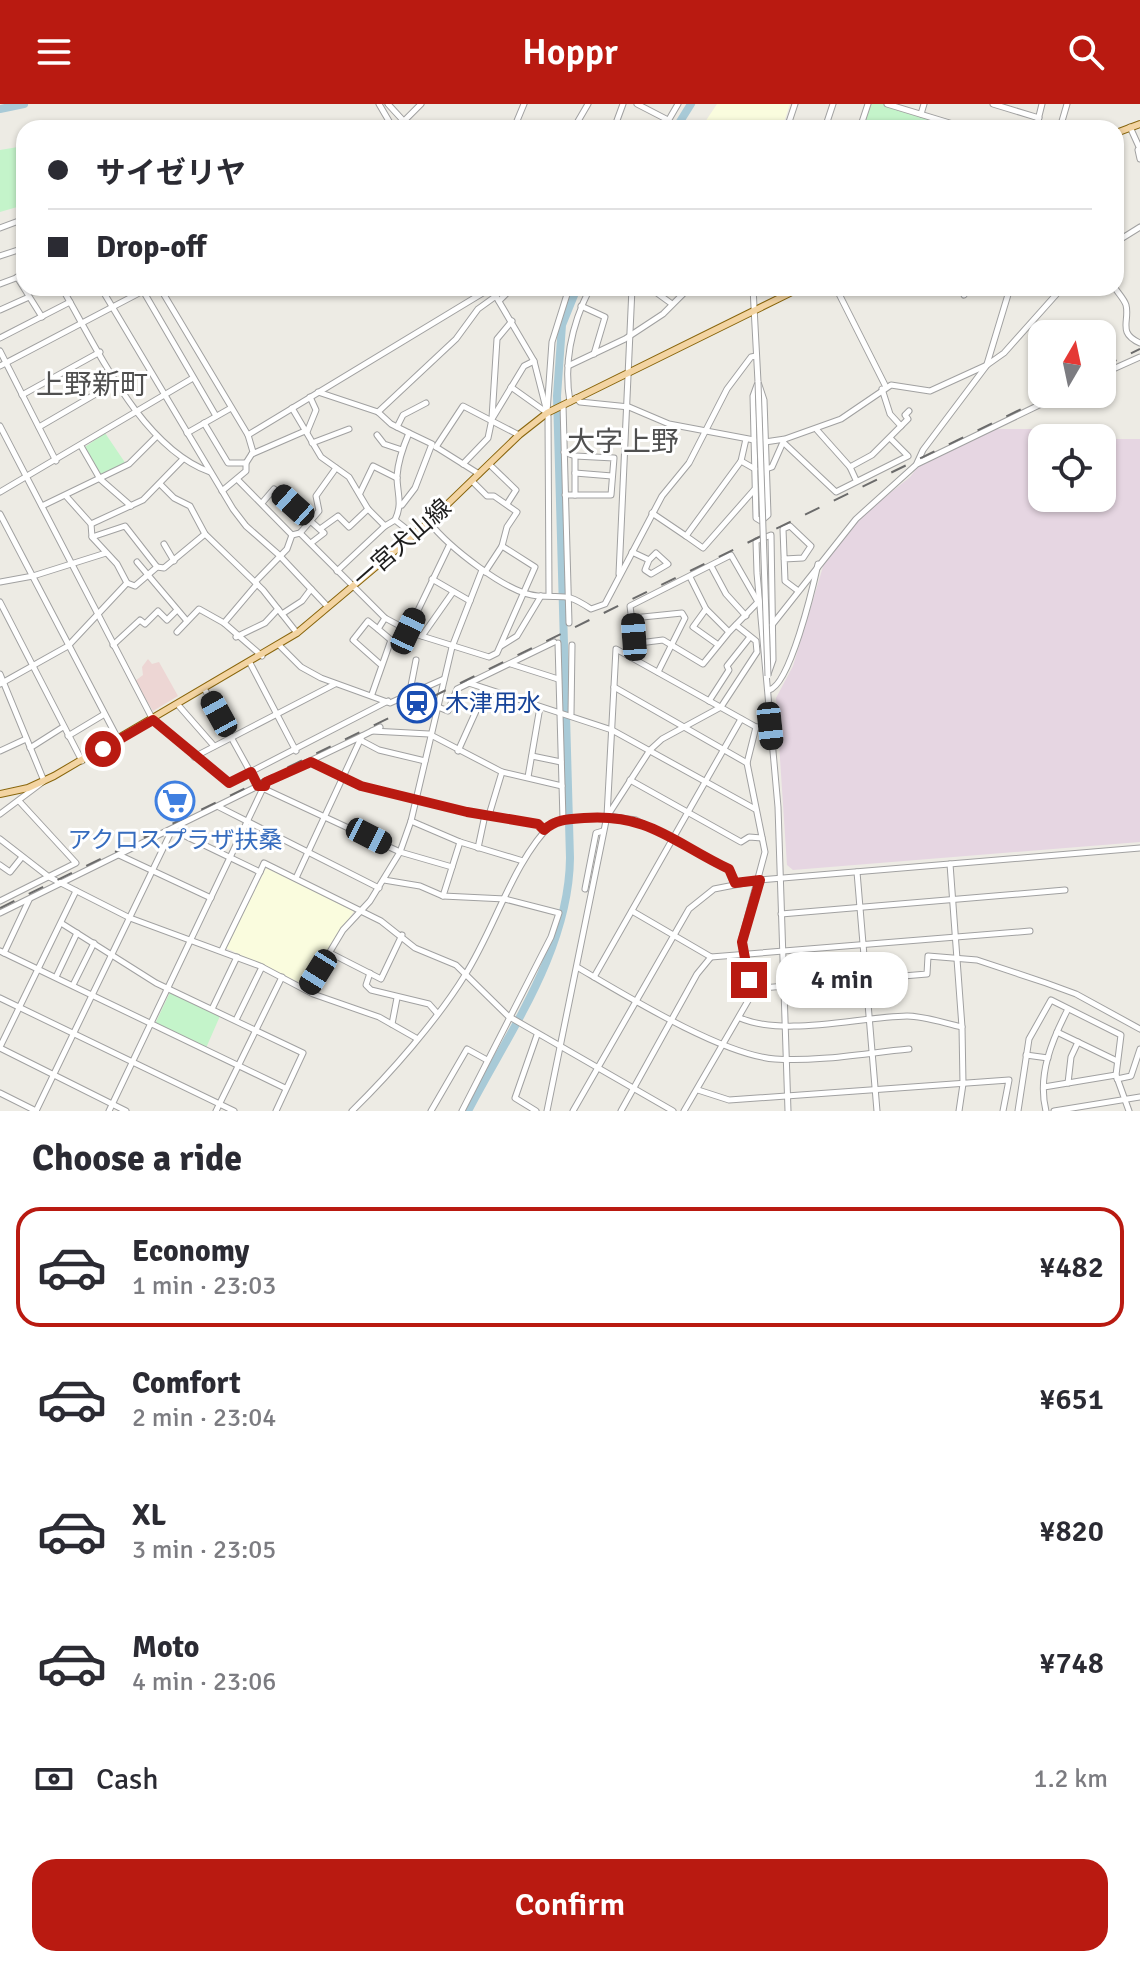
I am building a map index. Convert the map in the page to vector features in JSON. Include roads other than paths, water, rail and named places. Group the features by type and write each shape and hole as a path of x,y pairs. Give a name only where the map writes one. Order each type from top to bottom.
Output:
{"main road":[{"path":"1124,130 1140,124"},
{"name":"一宮犬山線","path":"0,794 44,781 82,761 280,646 429,522 519,435 547,413 783,296"}],"street":[{"path":"388,104 402,120"},
{"path":"406,120 421,104"},
{"path":"637,104 668,120 678,104"},
{"path":"887,104 933,120"},
{"path":"921,114 924,104"},
{"path":"993,104 1039,118 1042,104"},
{"path":"1130,127 1140,159"},
{"path":"67,296 137,412 157,436 183,459 211,472"},
{"path":"106,296 246,526 279,555 328,607"},
{"path":"3,364 130,296"},
{"path":"146,296 216,416"},
{"path":"165,296 248,435 251,454 246,471 239,481 222,491"},
{"path":"248,435 478,296"},
{"path":"378,412 456,339 478,309 501,296"},
{"path":"552,594 547,413 552,342 566,296"},
{"path":"569,623 564,452 570,402 568,366 573,328 586,296"},
{"path":"620,575 631,296"},
{"path":"661,296 672,304"},
{"path":"568,366 663,314 680,296"},
{"path":"753,296 770,726 789,1059 788,1111"},
{"path":"840,296 884,388 890,414 901,426"},
{"path":"917,464 923,450 987,365 1008,296"},
{"path":"765,442 784,441 817,430 841,419 884,388 900,384 930,391 987,365 1004,353 1055,296"},
{"path":"1120,296 1126,305 1124,324 1131,339 1140,343"},
{"path":"0,310 29,297 42,317"},
{"path":"498,298 534,361 547,413"},
{"path":"0,338 70,302"},
{"path":"581,306 605,317 594,354"},
{"path":"463,464 488,438 497,339 512,321"},
{"path":"0,351 3,364 56,461"},
{"path":"22,395 100,352"},
{"path":"429,522 449,546 484,571 522,590 541,596 567,595 594,610 605,604 652,513 689,463 727,389 751,357 756,356"},
{"path":"1116,368 1140,357"},
{"path":"492,419 524,366 534,361"},
{"path":"0,492 193,378"},
{"path":"39,427 118,381"},
{"path":"758,382 764,400 768,515 761,521 756,518 754,490 753,396 758,382"},
{"path":"511,387 547,413"},
{"path":"318,392 378,412 397,427 479,474"},
{"path":"251,454 306,432 316,410 310,397"},
{"path":"570,402 629,407 669,424 754,440"},
{"path":"397,427 403,415 426,403"},
{"path":"337,571 395,520 415,488 434,446 463,406 519,435"},
{"path":"187,433 231,408"},
{"path":"292,408 321,457 349,477 368,509 385,526"},
{"path":"772,625 818,563 861,513 917,464 1033,408"},
{"path":"850,467 872,455 890,438 909,411"},
{"path":"204,423 228,463 246,463"},
{"path":"0,426 153,720 229,783 388,701"},
{"path":"312,443 349,429"},
{"path":"817,430 850,467 856,480"},
{"path":"402,505 397,478 409,433"},
{"path":"377,435 384,444 402,450"},
{"path":"42,506 129,464 157,436"},
{"path":"784,441 836,492 908,456 890,438"},
{"path":"686,536 741,461 746,439"},
{"path":"766,469 772,467 784,441"},
{"path":"81,446 100,479 131,506"},
{"path":"564,452 575,456 614,458 611,495 565,495"},
{"path":"575,456 575,495"},
{"path":"91,524 131,506 160,484 183,459"},
{"path":"741,461 755,469"},
{"path":"489,464 516,490 507,504"},
{"path":"360,494 373,466 397,478"},
{"path":"224,623 292,535 300,533 312,522 319,511 316,496 336,468"},
{"path":"575,473 612,476"},
{"path":"239,481 292,535"},
{"path":"307,990 359,910 379,888 400,852 411,821 452,647 484,571 502,546 507,527 517,513 494,496 488,497 472,481"},
{"path":"160,484 174,498 190,506 205,534 256,583 297,633"},
{"path":"262,503 274,489 324,533 311,543"},
{"path":"652,513 703,548 754,490"},
{"path":"66,496 91,524 92,537 127,583 135,586 157,567"},
{"path":"320,529 338,516 349,527 368,509"},
{"path":"0,514 103,715 119,740"},
{"path":"395,520 414,535"},
{"path":"92,537 125,526 157,567 164,568 205,534"},
{"path":"784,559 803,558 811,546 790,526 783,529 784,559 785,581 797,590"},
{"path":"300,533 385,618 408,631 489,657 517,636 541,596"},
{"path":"771,535 773,660 768,676 763,665 756,541 771,535"},
{"path":"164,544 174,561"},
{"path":"408,631 449,546"},
{"path":"502,546 535,567 549,568"},
{"path":"632,552 649,560"},
{"path":"0,582 33,576 106,553"},
{"path":"656,553 668,564 651,574 645,570 649,560 656,553"},
{"path":"731,555 759,602 717,644 703,664 663,640 639,643 634,637 630,606 731,555"},
{"path":"137,562 187,621"},
{"path":"769,690 779,686 789,665 818,563"},
{"path":"711,566 726,594 746,616"},
{"path":"501,646 522,590 535,567"},
{"path":"690,577 706,609 729,632"},
{"path":"432,579 470,601"},
{"path":"2,683 68,646 127,583"},
{"path":"236,637 305,599 311,589"},
{"path":"422,636 453,592"},
{"path":"773,601 784,607"},
{"path":"0,602 82,761"},
{"path":"177,632 199,609 224,623 236,637 262,656"},
{"path":"706,609 693,627 717,644"},
{"path":"113,645 140,620 145,624 158,611 167,620 177,610"},
{"path":"633,618 682,613 685,618 658,672"},
{"path":"378,629 385,618"},
{"path":"372,694 380,664 391,640 368,621 353,640 380,664"},
{"path":"607,816 650,750 683,727 721,707 757,652 756,641 736,625"},
{"path":"709,701 729,670 727,666 750,637"},
{"path":"440,696 556,642 563,820"},
{"path":"570,714 572,645"},
{"path":"280,646 301,667 393,704 444,679"},
{"path":"547,1111 607,816 616,649 756,727 770,726"},
{"path":"409,696 416,660"},
{"path":"250,663 296,751"},
{"path":"510,664 559,679"},
{"path":"0,674 44,781 0,814"},
{"path":"194,757 336,683"},
{"path":"469,683 612,730 755,809"},
{"path":"614,687 747,763"},
{"path":"438,707 448,711 457,689"},
{"path":"458,751 486,689"},
{"path":"205,690 230,738 262,786 400,852 452,867"},
{"path":"179,706 214,746"},
{"path":"528,777 540,707"},
{"path":"68,736 103,715"},
{"path":"594,977 741,719"},
{"path":"30,748 63,727"},
{"path":"0,913 380,727"},
{"path":"684,1111 740,1018 750,989 742,938 765,856 747,763 756,727"},
{"path":"372,731 431,735 502,772 562,786"},
{"path":"362,738 379,750 425,761"},
{"path":"296,878 362,738"},
{"path":"0,751 26,739"},
{"path":"532,756 561,762"},
{"path":"311,762 361,786 538,824 544,830"},
{"path":"478,848 502,772"},
{"path":"630,780 741,842 749,837 762,838"},
{"path":"109,1111 249,823 262,786"},
{"path":"0,901 76,863 19,801"},
{"path":"218,807 379,888"},
{"path":"352,1111 437,1013 466,973 523,861 553,822 607,816 636,820 729,869 735,883"},
{"path":"411,821 460,842 523,861"},
{"path":"172,829 260,872"},
{"path":"0,1093 36,1111 172,829"},
{"path":"585,889 596,833 601,829 604,832"},
{"path":"0,839 49,877 130,918 222,950 307,990 392,1024 416,1038"},
{"path":"443,896 460,842"},
{"path":"573,1111 673,935 696,902 714,889 735,883 780,878 1140,848"},
{"path":"118,855 212,898"},
{"path":"0,865 10,872 22,857"},
{"path":"222,950 264,863 359,910 402,935 415,948 466,973 510,1017 673,1111"},
{"path":"950,864 962,1027 963,1084 959,1111"},
{"path":"857,872 877,1111"},
{"path":"384,880 420,886 443,896 505,899 559,913 551,937 462,1111"},
{"path":"781,914 1065,890"},
{"path":"76,891 0,1048 126,1111"},
{"path":"29,899 2,952 285,1088"},
{"path":"632,911 711,957 1030,931"},
{"path":"61,923 167,989 303,1053 276,1111"},
{"path":"56,977 77,933"},
{"path":"330,953 381,979 402,935"},
{"path":"73,985 94,943"},
{"path":"750,989 927,974 928,956 977,960 1076,994 1140,1029"},
{"path":"212,1009 237,957"},
{"path":"621,1111 697,974 711,957"},
{"path":"236,1020 262,967"},
{"path":"577,967 673,1021 724,1044 773,1059 909,1049"},
{"path":"370,973 367,988 429,1004 437,1013"},
{"path":"216,1111 282,977"},
{"path":"0,998 234,1111"},
{"path":"392,1024 397,998"},
{"path":"1018,1111 1029,1039 1049,1000 1121,1035"},
{"path":"1046,1111 1044,1087 1048,1058 1068,1009"},
{"path":"740,1018 756,1024 786,1024 911,1016 962,1027"},
{"path":"1124,1021 1116,1077 1129,1111"},
{"path":"1057,1032 1117,1061"},
{"path":"536,1111 515,1098 538,1035"},
{"path":"1068,1083 1071,1057 1078,1042"},
{"path":"431,1111 467,1049 487,1060"},
{"path":"1044,1087 1131,1076 1140,1049"},
{"path":"1026,1055 1048,1058"},
{"path":"698,1090 729,1100 1009,1080 1003,1111"},
{"path":"1054,1111 1140,1097"}],"waterway":[{"path":"0,109 24,104"},
{"name":"木津用水","path":"681,120 691,104"},
{"name":"木津用水","path":"468,1111 534,989 548,958 567,892 570,858 557,396 562,325 574,296"}],"railway":[{"path":"1116,360 1140,349"},
{"path":"0,908 1028,406"}],"place":[{"name":"木津用水","path":"417,703"},
{"name":"アクロスプラザ扶桑","path":"175,801"}],"district":[{"name":"上野新町","path":"92,384"},
{"name":"大字上野","path":"623,441"}]}
